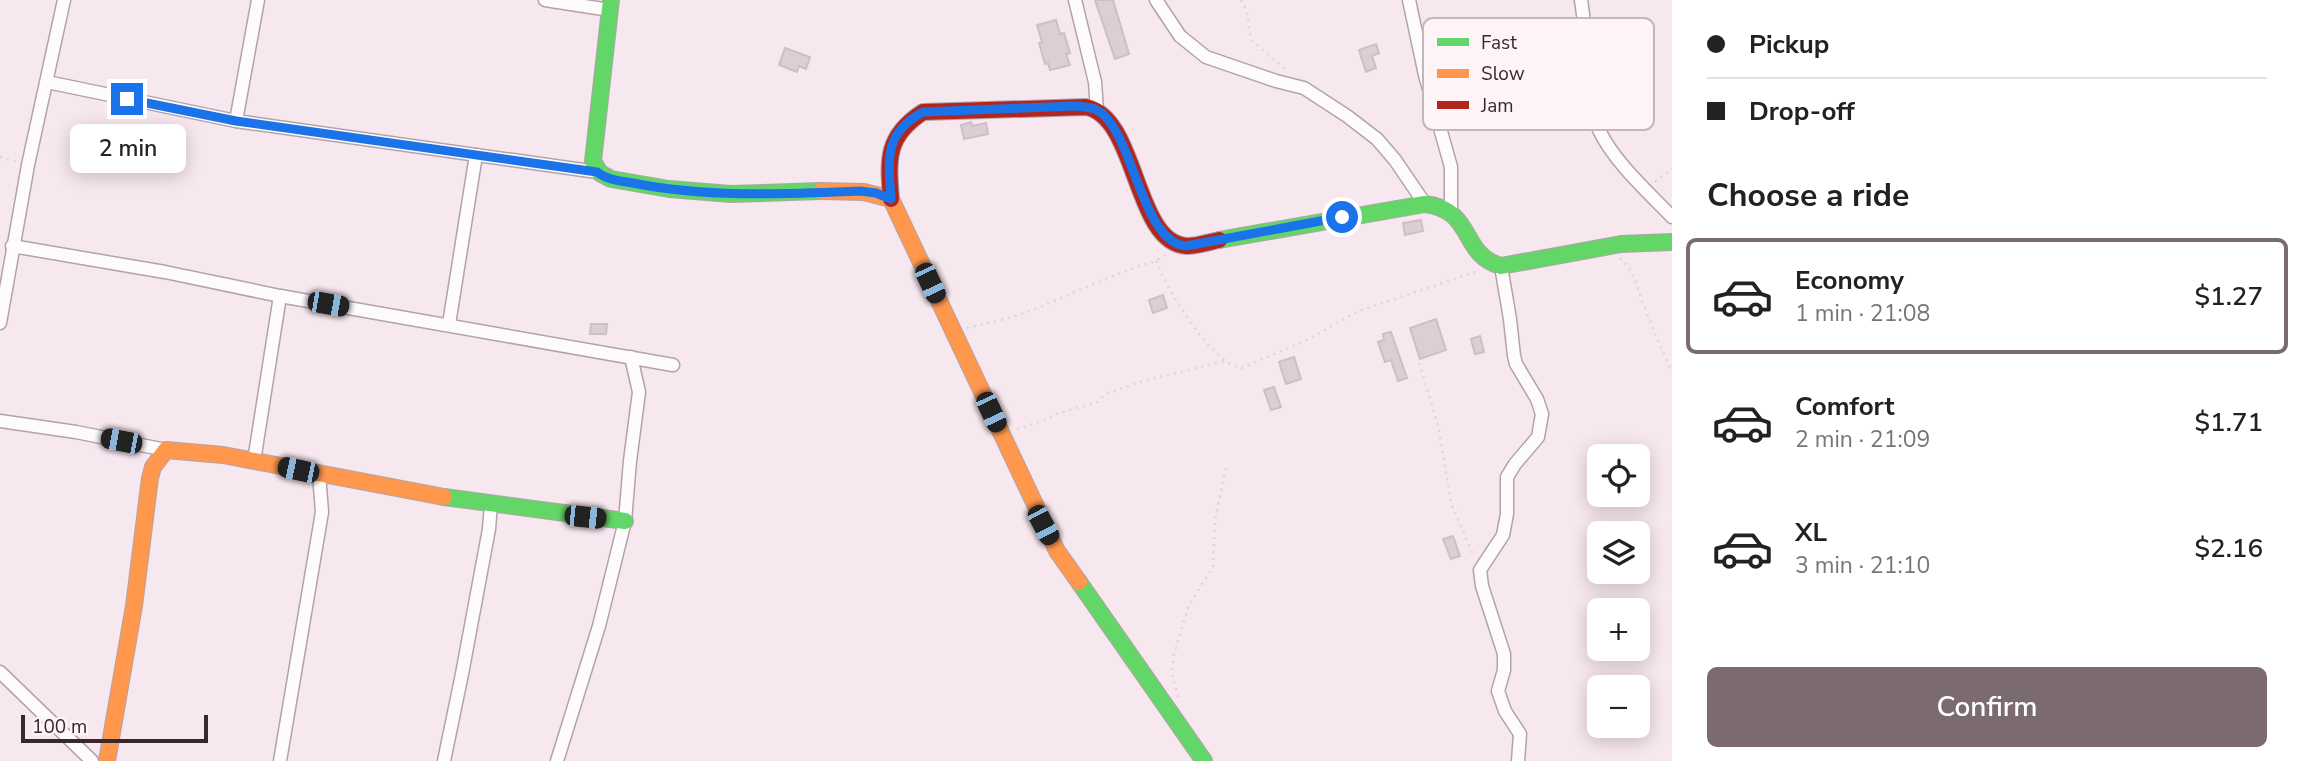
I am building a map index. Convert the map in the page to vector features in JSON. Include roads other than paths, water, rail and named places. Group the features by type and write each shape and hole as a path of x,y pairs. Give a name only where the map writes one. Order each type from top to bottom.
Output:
{"street":[{"path":"0,323 12,246 64,0"},
{"path":"236,121 257,0"},
{"path":"545,0 611,5 593,162 597,172"},
{"path":"1075,0 1095,82 1097,110"},
{"path":"1156,0 1180,36 1206,57 1276,82 1304,88 1377,139 1395,160 1424,204"},
{"path":"1409,0 1423,62"},
{"path":"1581,0 1583,18"},
{"path":"47,82 236,121 597,172 606,178 666,190 761,194 860,191 891,199"},
{"path":"1204,761 1057,551 891,199 889,170 896,134 908,120 923,112 1076,106 1097,110 1109,121 1117,135 1145,203 1167,240 1178,246 1424,204 1439,206 1451,212 1477,251 1498,265 1510,318 1516,364 1537,399 1542,414 1538,437 1507,477 1507,514 1503,535 1480,570 1482,586 1504,654 1504,670 1498,691 1505,711 1520,734 1518,761"},
{"path":"1441,130 1451,167 1451,212"},
{"path":"1599,130 1605,142 1672,217"},
{"path":"449,324 476,155"},
{"path":"1498,265 1607,246 1672,242"},
{"path":"12,246 673,365"},
{"path":"254,461 280,296"},
{"path":"557,761 599,626 625,521 639,392 631,357"},
{"path":"0,421 76,432 166,450 183,450 254,461 491,504 625,521"},
{"path":"107,761 134,606 150,478 153,467 166,450"},
{"path":"280,761 322,512 319,474"},
{"path":"444,761 487,540 491,504"},
{"path":"0,672 92,761"}]}
